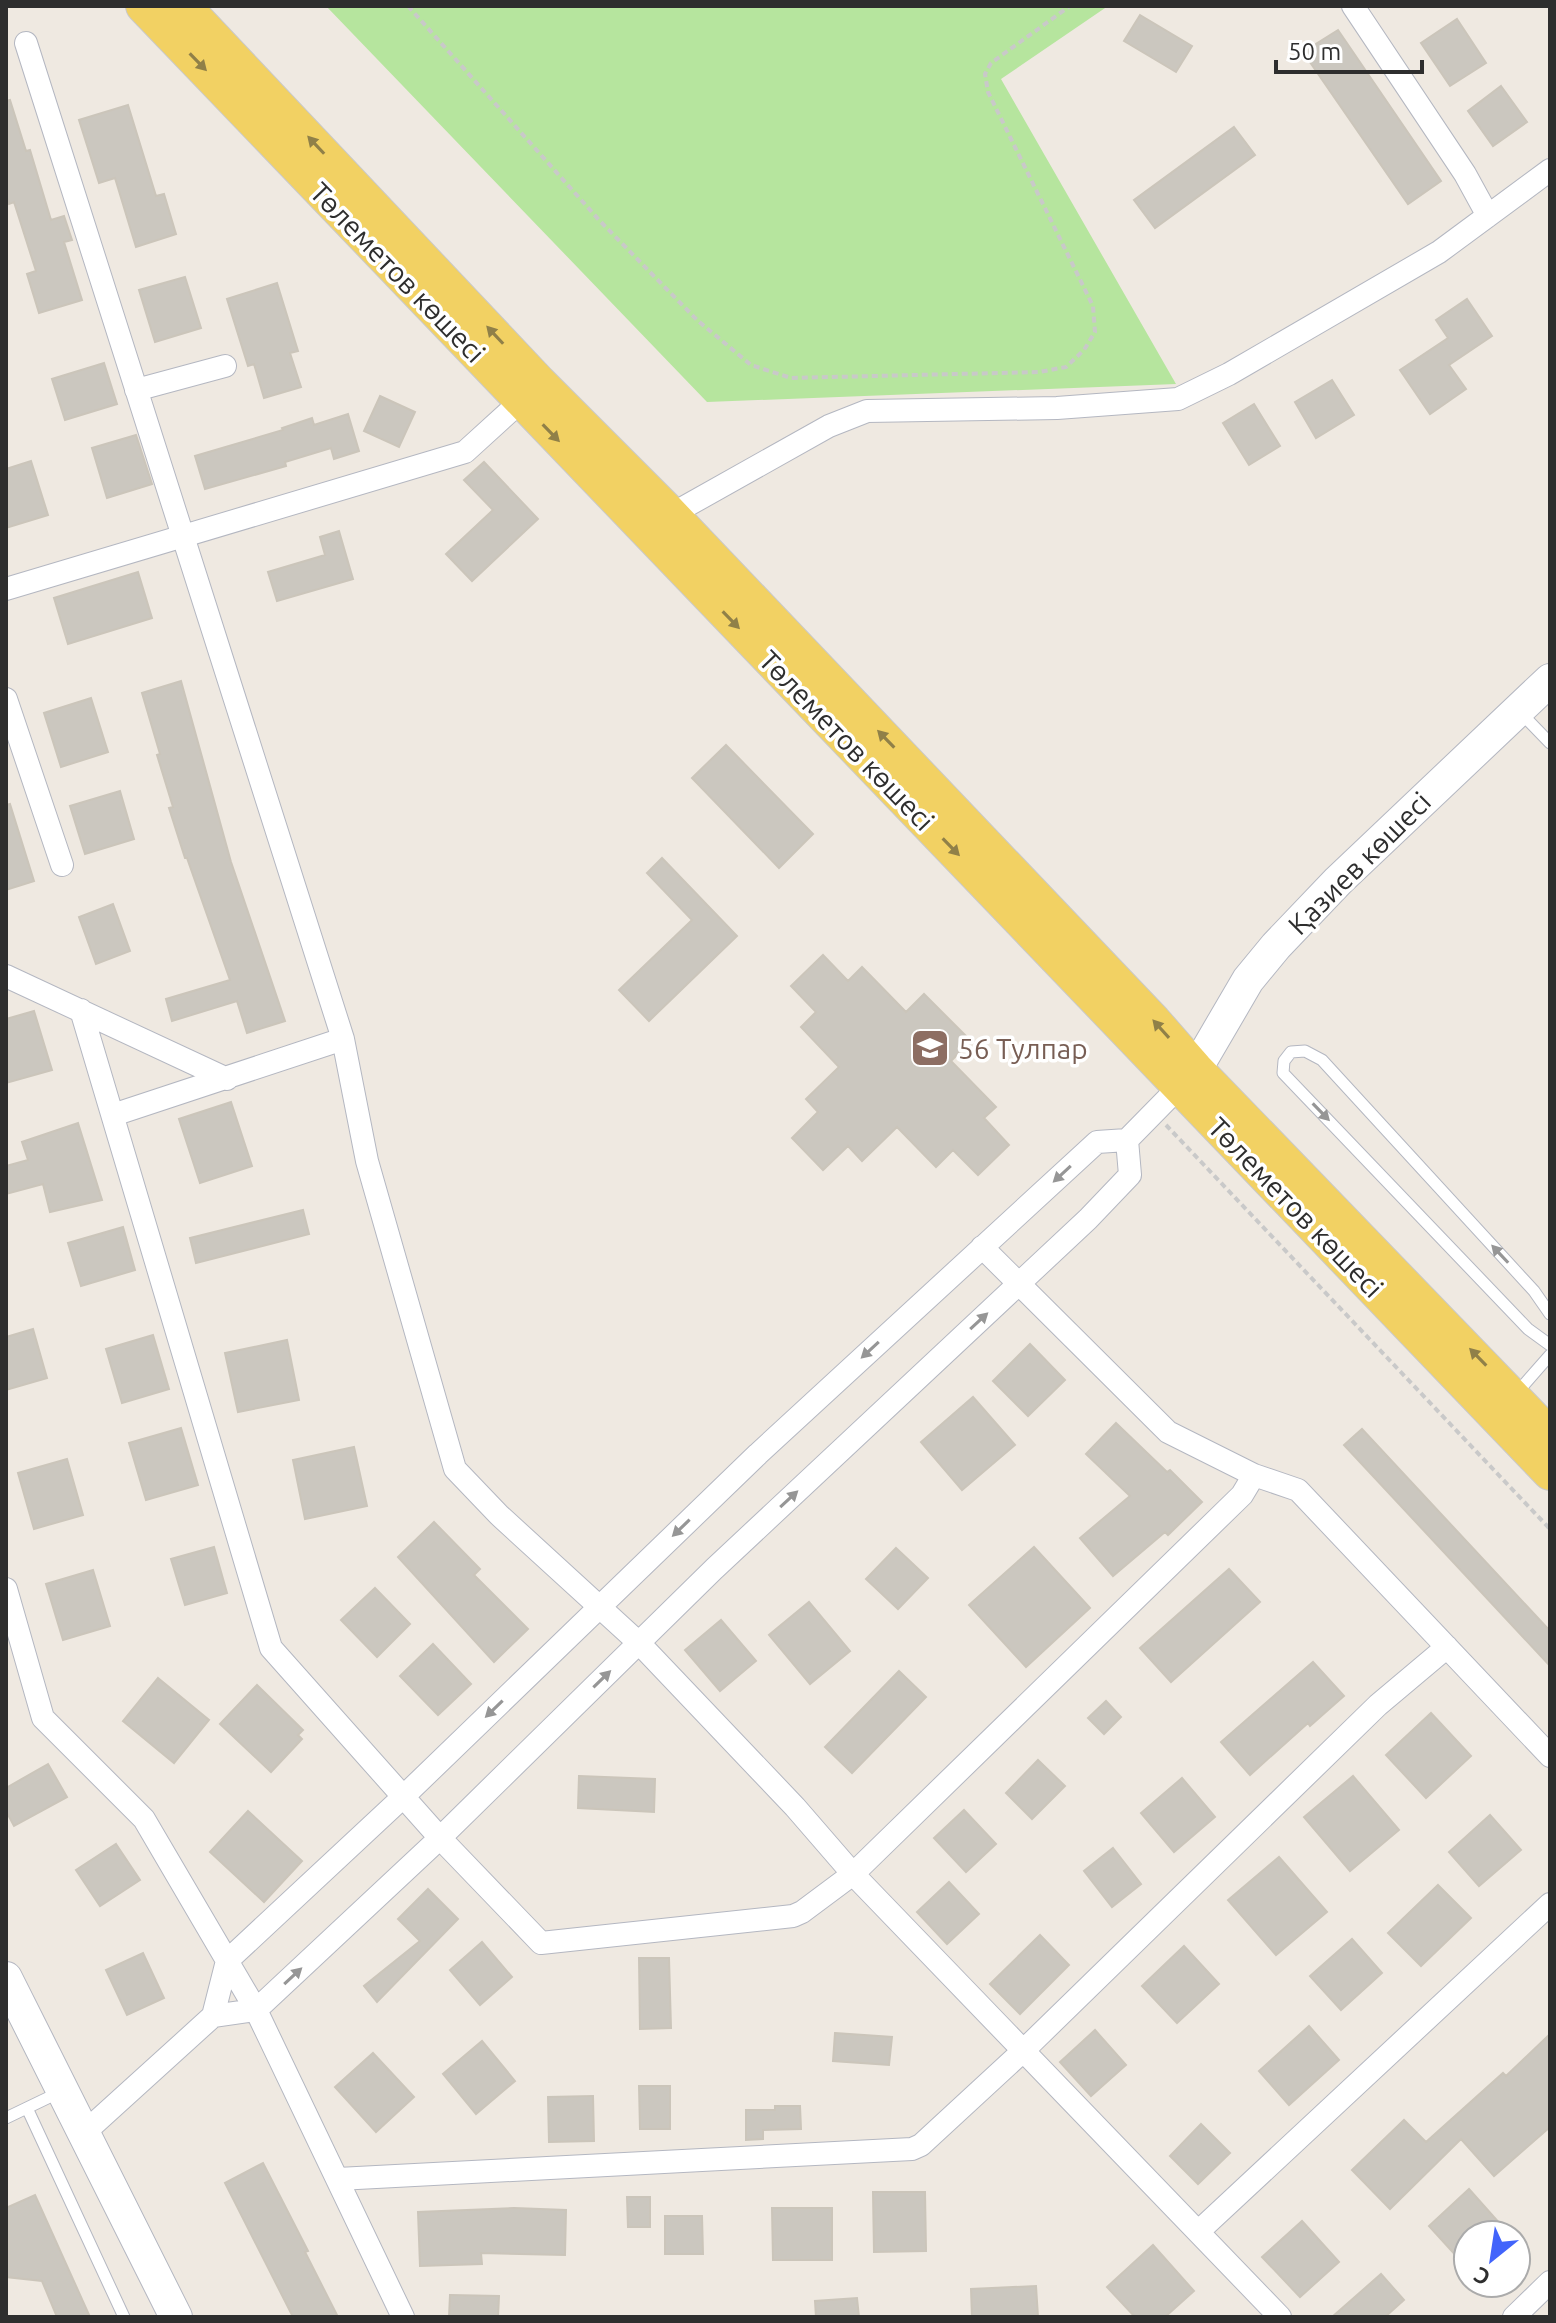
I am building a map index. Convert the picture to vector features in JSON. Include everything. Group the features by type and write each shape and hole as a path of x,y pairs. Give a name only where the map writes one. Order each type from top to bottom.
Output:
{"main road":[{"name":"Төлеметов көшесі","path":"143,6 521,401 918,793 1188,1077 1550,1473"},
{"name":"Төлеметов көшесі","path":"184,6 539,382 667,510 918,793"},
{"name":"Төлеметов көшесі","path":"1188,1077 1515,1396 1550,1435"}],"street":[{"path":"1353,6 1465,174 1488,216"},
{"path":"26,43 343,1039 367,1161 455,1469 499,1515 639,1643 795,1807 853,1874 1280,2317"},
{"path":"667,510 681,509 829,426 867,411 1057,408 1178,399 1229,374 1439,252 1550,170"},
{"path":"136,390 225,366"},
{"path":"6,589 465,452 521,401"},
{"name":"Қазиев көшесі","path":"1188,1077 1248,980 1276,946 1338,881 1550,680"},
{"path":"6,699 62,865"},
{"path":"6,976 227,1079"},
{"path":"81,1010 271,1648 440,1838 541,1943 793,1916 853,1874 1242,1495 1254,1475"},
{"path":"113,1115 343,1039"},
{"path":"84,2133 213,2016 227,1961 403,1797 758,1454 982,1247 1097,1142 1127,1140 1188,1077"},
{"path":"213,2016 256,2010 440,1838 738,1547 1088,1219 1130,1175 1127,1140"},
{"path":"982,1247 1168,1432 1254,1475 1298,1490 1550,1756"},
{"path":"6,1589 43,1718 144,1819 256,2010 403,2317"},
{"path":"338,2179 912,2149 921,2145 1024,2050 1378,1705 1447,1647"},
{"path":"1199,2231 1550,1904"},
{"path":"6,1978 176,2317"},
{"path":"1514,2317 1550,2282"}],"lane":[{"path":"1517,709 1550,743"},
{"path":"1550,1314 1534,1291 1322,1060 1305,1051 1291,1052 1284,1061 1283,1073 1528,1329 1550,1345"},
{"path":"1515,1396 1550,1355"},
{"path":"6,2118 62,2091"},
{"path":"27,2108 124,2317"}],"path":[{"path":"408,6 599,220 697,320 751,365 791,378 1039,372 1066,367 1084,350 1095,332 1093,306 988,92 985,74 991,63 1070,6"},
{"path":"1154,1112 1550,1529"}],"green space":[{"path":"326,6 1108,6 1001,79 1176,384 707,402"}],"building":[{"path":"1140,15 1192,46 1176,72 1124,41"},
{"path":"1457,19 1486,63 1450,86 1421,43"},
{"path":"1338,30 1441,181 1408,204 1303,52"},
{"path":"1501,86 1527,122 1493,146 1468,111"},
{"path":"10,100 26,151 30,150 51,220 64,216 72,240 64,242 82,300 39,313 27,274 36,271 14,202 9,204 6,195 6,101"},
{"path":"128,105 156,196 164,194 176,234 136,247 115,178 99,183 79,120"},
{"path":"1234,127 1255,155 1155,228 1134,200"},
{"path":"185,277 201,328 155,342 139,290"},
{"path":"277,283 298,351 290,353 301,387 264,398 254,364 248,366 227,299"},
{"path":"1467,299 1492,336 1449,365 1466,389 1430,414 1400,370 1448,338 1436,320"},
{"path":"104,363 117,404 65,420 52,379"},
{"path":"1332,380 1354,415 1316,438 1295,402"},
{"path":"380,396 415,412 399,447 364,431"},
{"path":"1254,404 1280,446 1249,465 1223,423"},
{"path":"348,414 359,451 334,459 331,448 285,462 286,466 205,489 195,456 283,430 312,418 314,425"},
{"path":"136,435 152,484 107,498 92,448"},
{"path":"31,461 48,515 6,528 6,469"},
{"path":"484,462 538,519 472,581 446,554 493,510 464,480"},
{"path":"339,531 353,579 277,601 268,572 325,555 320,537"},
{"path":"138,572 152,618 68,644 54,598"},
{"path":"181,681 231,862 285,1021 247,1033 237,1001 172,1021 166,999 230,980 169,808 173,807 142,693"},
{"path":"91,698 108,752 61,767 44,713"},
{"path":"726,745 813,834 779,868 692,778"},
{"path":"120,791 134,839 85,854 70,806"},
{"path":"10,804 34,881 6,890 6,805"},
{"path":"662,858 737,936 649,1021 619,990 692,920 647,873"},
{"path":"113,904 130,951 96,964 79,917"},
{"path":"823,955 848,981 862,967 906,1012 924,994 971,1041 951,1061 996,1107 984,1118 1009,1145 978,1175 953,1150 936,1167 897,1127 862,1161 848,1146 823,1170 792,1138 818,1112 806,1099 839,1067 801,1027 816,1012 791,986"},
{"path":"34,1011 52,1070 6,1083 6,1019"},
{"path":"231,1102 252,1166 200,1183 179,1119"},
{"path":"78,1123 102,1200 50,1212 43,1184 6,1194 6,1166 28,1160 22,1142"},
{"path":"303,1210 309,1234 196,1263 190,1238"},
{"path":"123,1227 135,1270 81,1286 68,1243"},
{"path":"33,1329 47,1378 6,1390 6,1337"},
{"path":"153,1335 169,1389 122,1403 106,1349"},
{"path":"287,1340 299,1400 238,1412 225,1353"},
{"path":"1030,1344 1065,1380 1028,1416 993,1381"},
{"path":"973,1397 1015,1445 962,1490 921,1442"},
{"path":"1116,1423 1202,1502 1168,1535 1165,1532 1113,1576 1080,1538 1130,1496 1086,1454"},
{"path":"181,1428 198,1485 146,1500 129,1443"},
{"path":"1362,1429 1550,1631 1550,1666 1344,1445"},
{"path":"354,1447 367,1506 305,1519 293,1460"},
{"path":"67,1459 83,1515 34,1529 18,1473"},
{"path":"434,1522 480,1569 474,1575 528,1629 494,1662 398,1557"},
{"path":"214,1547 227,1593 185,1605 171,1559"},
{"path":"1034,1547 1090,1608 1026,1667 969,1605"},
{"path":"896,1548 928,1578 898,1609 866,1579"},
{"path":"1229,1569 1260,1602 1171,1682 1140,1648"},
{"path":"93,1570 110,1626 63,1640 46,1584"},
{"path":"375,1588 410,1624 377,1657 341,1620"},
{"path":"809,1602 850,1651 810,1684 769,1635"},
{"path":"721,1620 756,1661 720,1691 685,1650"},
{"path":"433,1644 471,1684 438,1715 400,1676"},
{"path":"1313,1662 1344,1696 1310,1726 1308,1723 1250,1775 1221,1742"},
{"path":"899,1671 926,1697 852,1773 825,1747"},
{"path":"158,1678 209,1720 174,1763 123,1721"},
{"path":"257,1685 303,1730 298,1735 302,1739 271,1772 220,1724"},
{"path":"1106,1701 1121,1717 1104,1734 1088,1718"},
{"path":"1431,1713 1471,1756 1426,1798 1386,1755"},
{"path":"1038,1760 1065,1786 1032,1819 1006,1793"},
{"path":"48,1764 67,1797 14,1826 6,1811 6,1788"},
{"path":"579,1776 655,1779 654,1812 578,1808"},
{"path":"1353,1776 1399,1830 1350,1871 1304,1817"},
{"path":"1182,1778 1215,1817 1174,1852 1141,1813"},
{"path":"964,1810 996,1844 966,1872 934,1838"},
{"path":"248,1811 302,1861 264,1902 210,1852"},
{"path":"1490,1815 1521,1850 1479,1886 1449,1852"},
{"path":"116,1844 140,1880 100,1906 76,1870"},
{"path":"1113,1848 1141,1884 1112,1907 1084,1871"},
{"path":"1279,1857 1327,1912 1276,1955 1228,1900"},
{"path":"949,1882 979,1914 947,1944 917,1912"},
{"path":"1438,1885 1471,1918 1421,1966 1388,1933"},
{"path":"428,1889 458,1919 377,2002 364,1986 420,1941 398,1919"},
{"path":"1040,1935 1069,1965 1020,2014 990,1984"},
{"path":"1352,1939 1382,1973 1341,2010 1310,1976"},
{"path":"482,1942 512,1977 480,2005 450,1970"},
{"path":"1184,1946 1219,1984 1177,2023 1142,1986"},
{"path":"143,1953 164,1998 127,2015 106,1970"},
{"path":"639,1958 669,1958 671,2028 640,2029"},
{"path":"1309,2026 1339,2060 1289,2105 1259,2071"},
{"path":"1095,2030 1126,2065 1091,2096 1060,2062"},
{"path":"835,2033 892,2037 889,2065 833,2061"},
{"path":"1550,2034 1550,2127 1494,2176 1461,2139 1390,2209 1352,2170 1404,2120 1426,2142 1503,2073 1506,2076"},
{"path":"482,2041 515,2081 476,2114 443,2074"},
{"path":"373,2053 414,2097 376,2132 335,2087"},
{"path":"639,2086 670,2086 670,2129 640,2129"},
{"path":"593,2096 594,2141 549,2142 548,2097"},
{"path":"775,2106 800,2106 801,2129 763,2130 763,2139 746,2140 746,2110 775,2110"},
{"path":"1201,2124 1230,2153 1198,2184 1170,2156"},
{"path":"263,2163 338,2317 293,2317 225,2183"},
{"path":"1469,2189 1496,2219 1452,2219 1452,2251 1429,2226"},
{"path":"873,2192 925,2192 926,2251 874,2252"},
{"path":"35,2195 90,2317 57,2317 42,2281 6,2277 6,2208"},
{"path":"627,2197 650,2197 650,2227 628,2227"},
{"path":"514,2208 566,2210 565,2255 481,2253 482,2264 420,2266 418,2212"},
{"path":"772,2208 832,2208 832,2260 773,2260"},
{"path":"665,2216 702,2216 703,2254 665,2254"},
{"path":"1302,2221 1339,2262 1300,2297 1262,2257"},
{"path":"1153,2245 1194,2291 1165,2317 1135,2317 1107,2287"},
{"path":"1381,2274 1404,2300 1385,2317 1332,2317"},
{"path":"1036,2286 1038,2317 972,2317 971,2289"},
{"path":"450,2295 499,2296 498,2317 449,2317"},
{"path":"857,2298 859,2317 816,2317 815,2301"}],"place":[{"name":"56 Тулпар","path":"930,1048"}]}
